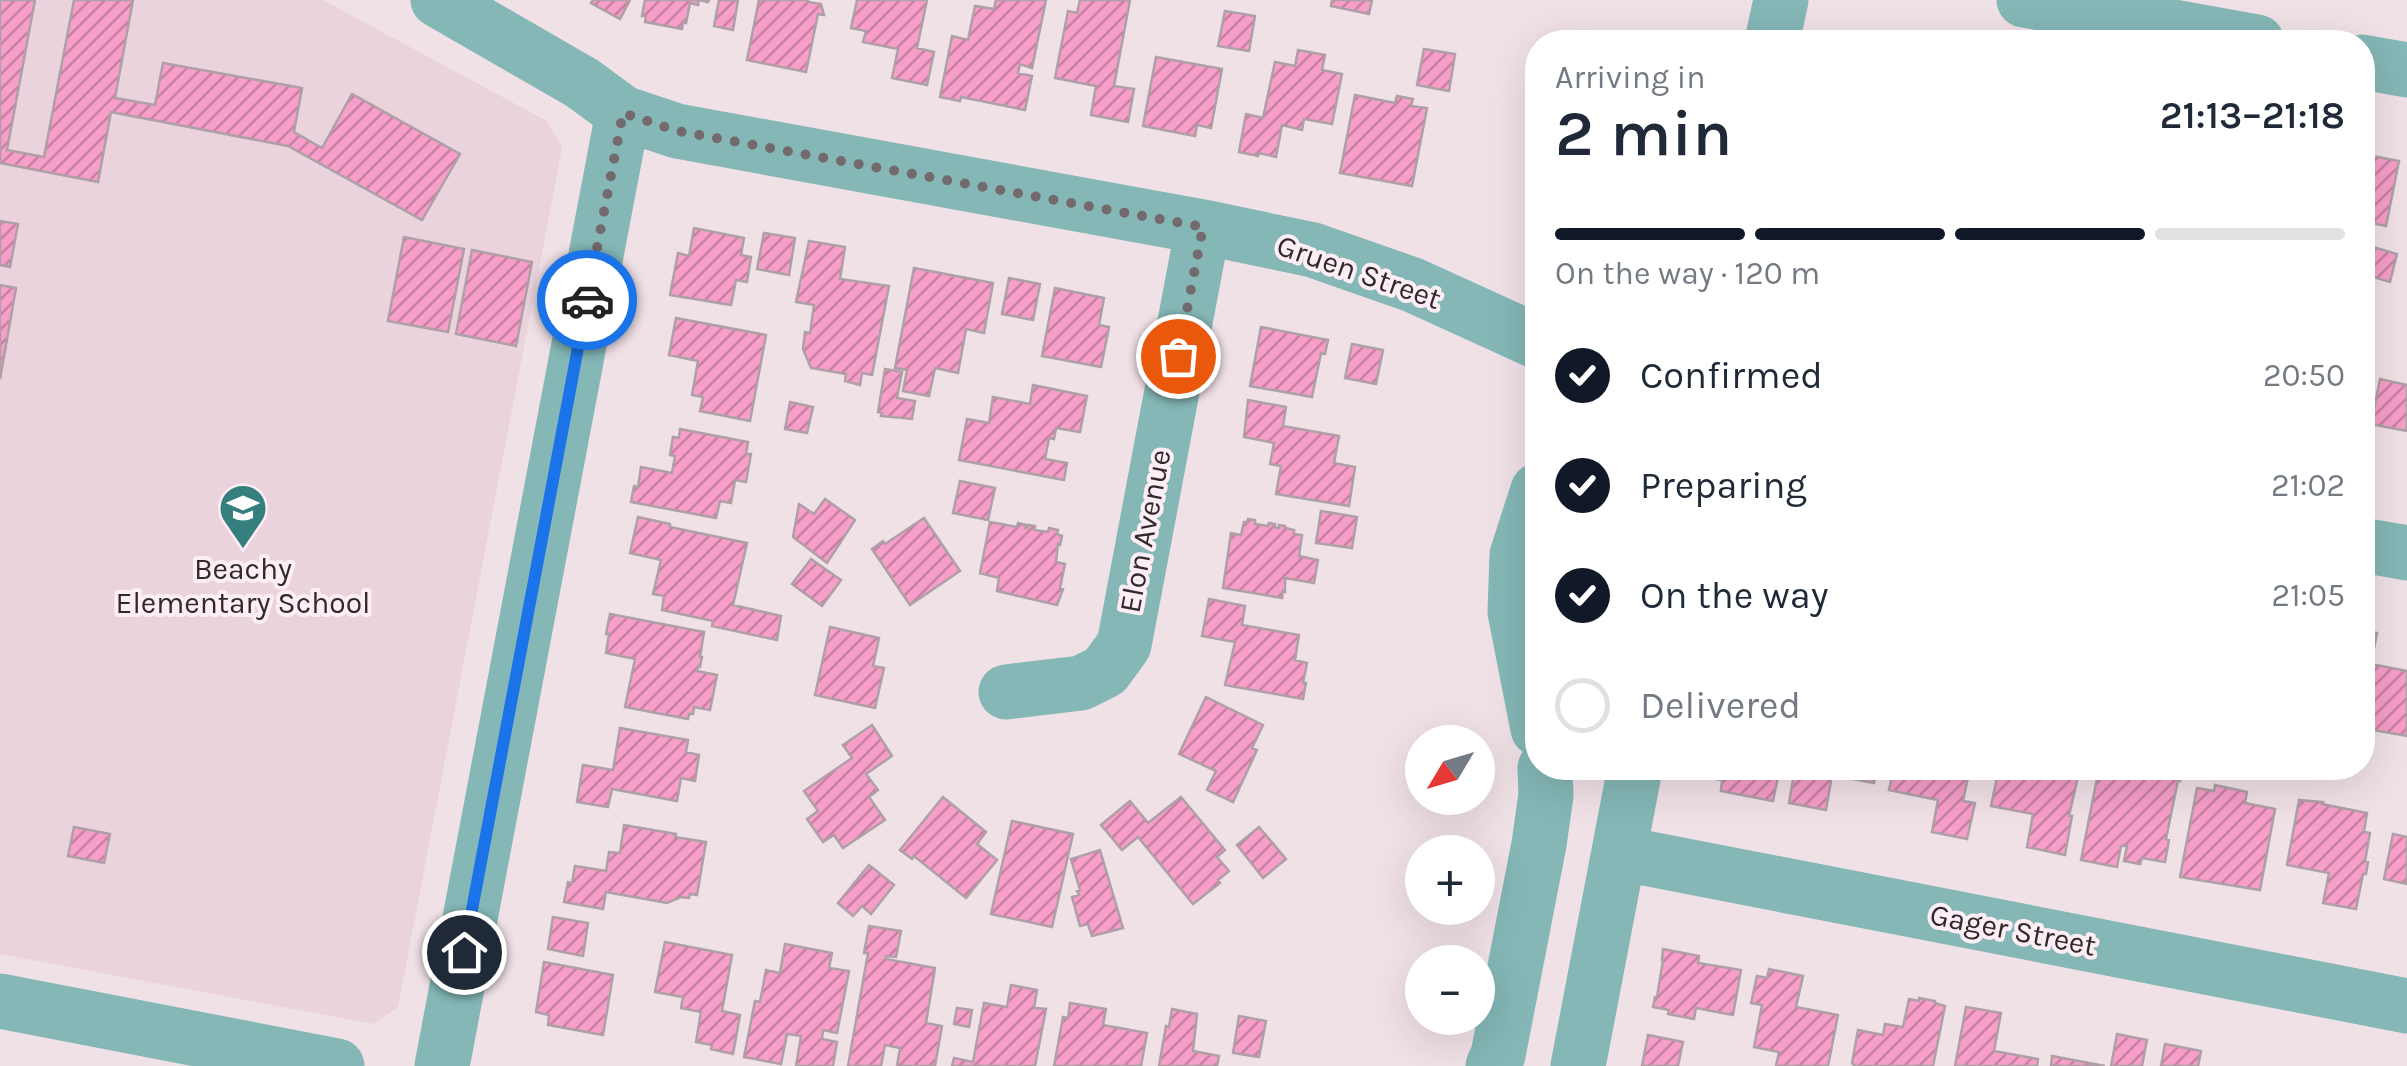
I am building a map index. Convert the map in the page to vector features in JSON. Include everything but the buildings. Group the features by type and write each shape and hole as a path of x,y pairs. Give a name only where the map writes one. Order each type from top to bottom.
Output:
{"street":[{"name":"Gruen Street","path":"438,0 582,83 623,113 677,131 1313,250 1413,285 1525,336"},
{"path":"1774,30 1780,0"},
{"path":"2024,0 2190,30"},
{"path":"2375,64 2407,70"},
{"path":"442,1066 623,113"},
{"name":"Elon Avenue","path":"1006,692 1081,683 1105,671 1124,644 1203,227"},
{"path":"1525,530 1517,555 1515,612 1525,663"},
{"path":"2375,547 2407,553"},
{"path":"1494,1066 1540,844 1545,780"},
{"path":"1578,1066 1633,780"},
{"name":"Gager Street","path":"1619,853 2407,1006"},
{"path":"0,1001 337,1066"}],"shaded area":[{"name":"Beachy Elementary School","path":"0,0 323,0 547,121 562,148 398,1007 373,1024 0,954"}],"way so far":[{"path":"587,300 623,113 677,131 1203,227 1178,356"}],"place":[{"name":"Beachy Elementary School","path":"243,550"}],"route":[{"path":"464,952 587,300"}]}
